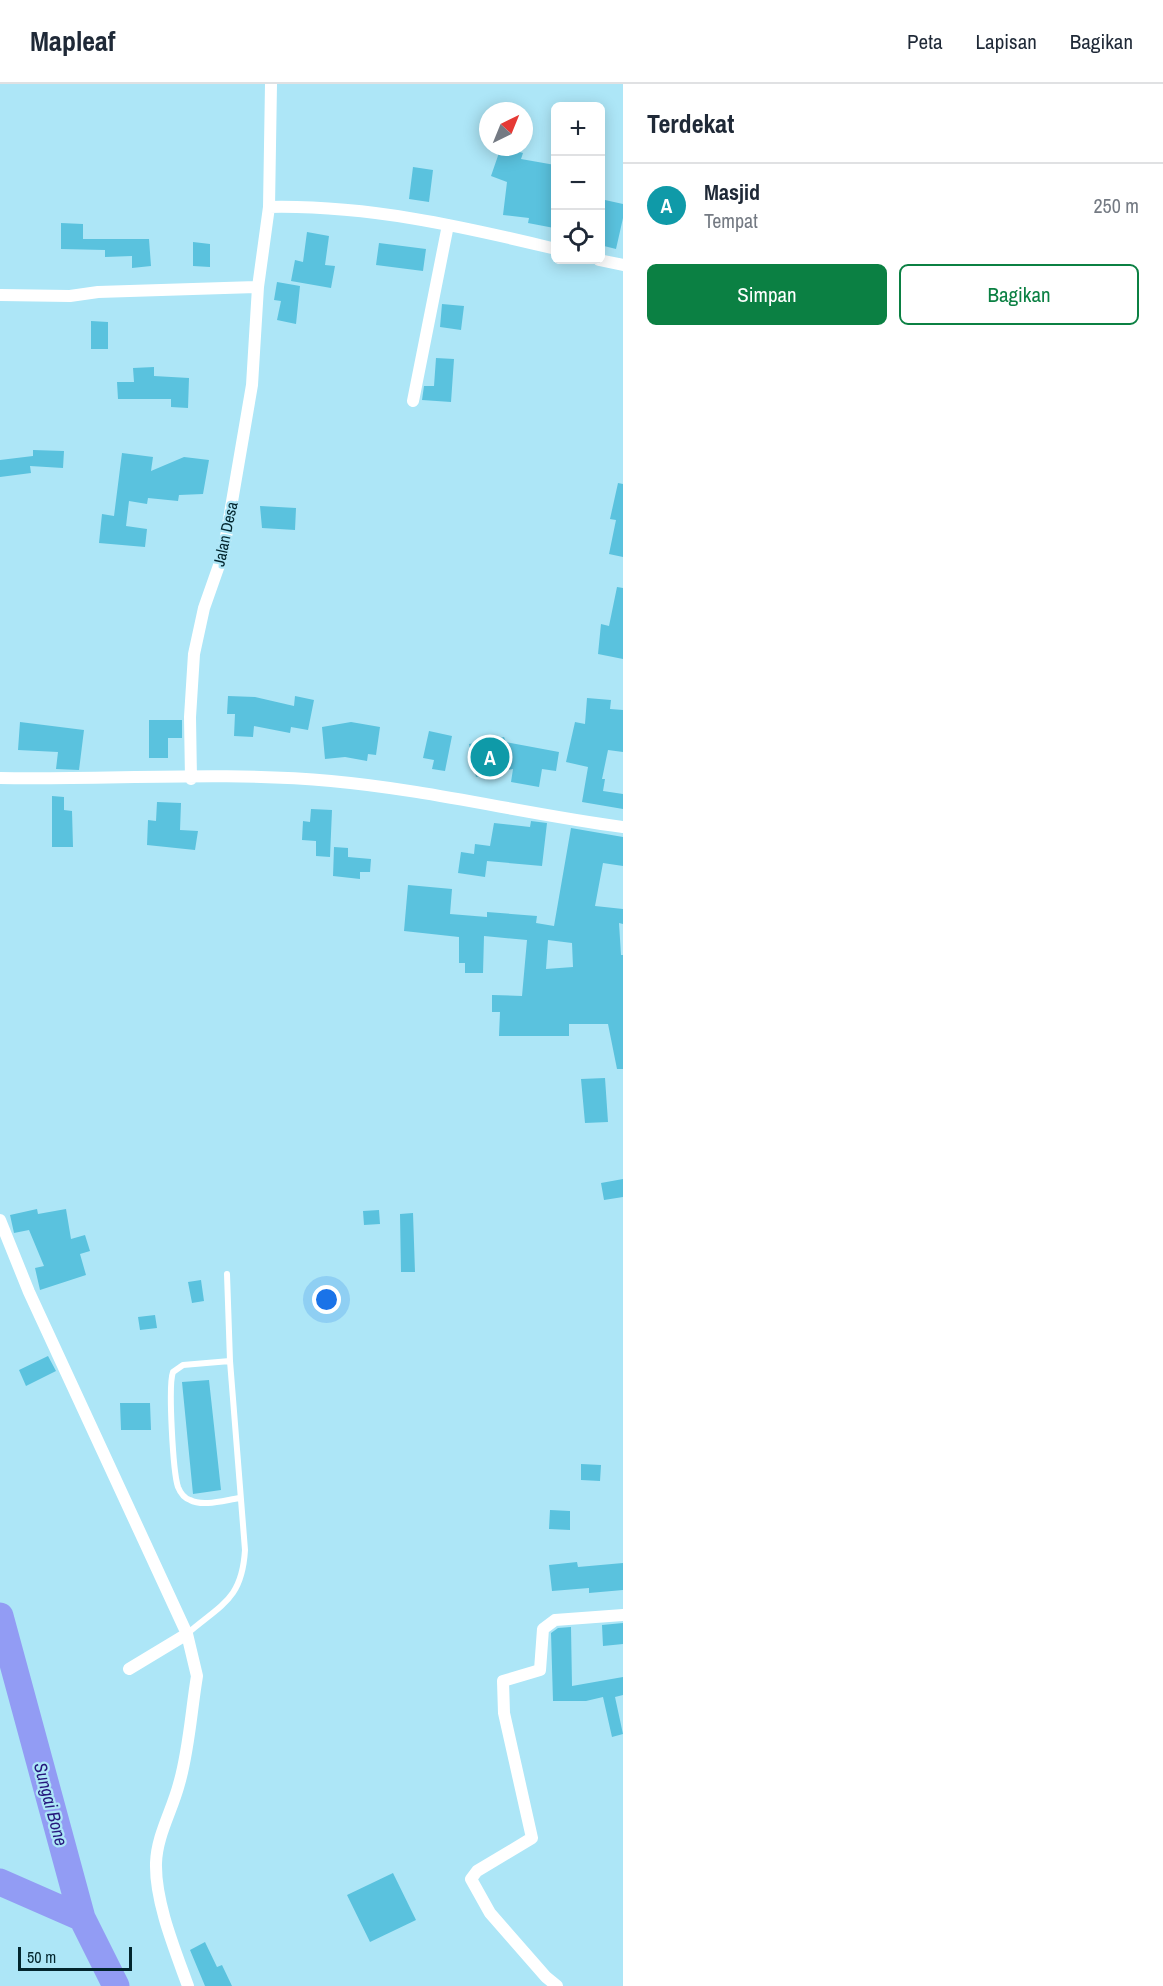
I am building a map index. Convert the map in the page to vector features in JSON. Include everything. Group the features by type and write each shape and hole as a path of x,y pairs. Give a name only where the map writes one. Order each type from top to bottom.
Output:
{"street":[{"name":"Jalan Desa","path":"192,778 189,747 194,654 204,608 223,554 252,385 258,287 269,207 271,84"},
{"path":"269,207 346,210 448,225 551,248"},
{"path":"413,401 448,225"},
{"path":"605,261 623,265"},
{"path":"0,295 70,296 98,292 258,287"},
{"path":"0,778 281,778 333,782 467,800 562,819 623,827"},
{"path":"0,1220 29,1292 187,1634 197,1676 179,1786 159,1839 156,1863 167,1928 188,1986"},
{"path":"557,1986 499,1924 478,1894 471,1879 477,1871 532,1838 504,1713 503,1681 540,1670 543,1629 555,1620 623,1615"},
{"path":"129,1669 187,1634"}],"lane":[{"path":"187,1634 227,1600 242,1581 246,1550 230,1361 227,1274"},
{"path":"230,1361 183,1365 173,1372 170,1387 177,1485 189,1500 198,1504 240,1498"}],"building":[{"path":"498,156 522,156 521,159 551,164 551,227 528,223 529,218 503,215 507,182 491,176"},
{"path":"413,167 433,170 429,202 409,199"},
{"path":"605,200 623,204 623,218 616,249 605,246"},
{"path":"61,223 83,224 83,239 149,239 151,266 132,268 132,256 105,257 105,250 61,249"},
{"path":"307,232 329,236 325,265 335,266 331,288 291,281 295,260 303,262"},
{"path":"193,242 210,244 210,267 193,266"},
{"path":"379,243 426,249 423,271 376,265"},
{"path":"277,282 300,286 296,324 277,320 281,301 274,300"},
{"path":"442,304 464,306 461,330 440,327"},
{"path":"91,321 108,322 108,349 91,349"},
{"path":"436,358 454,359 451,402 422,400 424,386 434,386"},
{"path":"154,367 154,376 189,378 188,408 171,407 171,399 118,399 117,382 134,382 133,368"},
{"path":"33,450 64,451 63,468 30,466 31,473 0,477 0,460 33,456"},
{"path":"122,453 153,457 151,471 184,457 209,460 203,494 179,495 178,501 148,498 147,504 129,501 126,526 147,529 145,547 99,543 102,514 114,516"},
{"path":"618,483 623,484 623,557 609,554 616,520 610,519"},
{"path":"260,506 296,508 295,530 262,528"},
{"path":"617,587 623,588 623,659 598,654 601,624 609,626"},
{"path":"228,696 255,697 294,706 295,696 314,700 308,730 291,727 290,733 254,726 253,737 234,736 235,714 227,714"},
{"path":"587,698 611,700 610,709 623,710 623,752 608,750 602,779 605,779 603,791 623,794 623,809 582,802 588,767 566,762 575,722 585,724"},
{"path":"149,720 182,720 182,738 168,738 168,758 149,758"},
{"path":"20,722 84,730 79,770 56,769 58,752 18,750"},
{"path":"351,722 380,727 376,755 368,754 367,761 345,757 325,759 322,727"},
{"path":"429,731 452,736 445,771 432,769 434,760 423,758"},
{"path":"504,737 506,742 559,752 556,771 542,769 539,787 511,782 513,769 476,777 469,744"},
{"path":"52,796 64,797 64,810 72,811 73,847 52,847"},
{"path":"157,802 181,803 180,830 198,831 195,850 147,845 148,820 156,821"},
{"path":"311,809 332,810 330,857 316,856 316,841 302,840 303,821 310,822"},
{"path":"531,821 547,823 542,866 487,861 485,877 458,873 461,852 474,854 475,844 490,846 494,823 530,827"},
{"path":"571,828 623,837 623,866 603,863 595,906 623,909 623,924 619,923 621,955 623,955 623,1069 617,1069 608,1024 569,1024 569,1036 499,1036 500,1012 492,1012 492,995 522,996 527,940 484,936 483,973 465,973 465,963 459,963 459,937 404,931 408,885 452,889 450,914 487,917 487,912 537,916 536,923 554,926","holes":["548,940 572,943 573,967 546,969"]},
{"path":"334,847 348,848 348,857 371,859 370,872 360,872 360,879 333,876"},
{"path":"605,1078 608,1122 585,1123 581,1079"},
{"path":"623,1179 623,1197 604,1200 601,1183"},
{"path":"37,1209 38,1214 66,1209 71,1239 85,1235 90,1251 80,1254 86,1275 40,1290 35,1268 44,1266 29,1230 14,1233 10,1215"},
{"path":"379,1210 380,1224 364,1225 363,1211"},
{"path":"413,1213 415,1272 401,1272 400,1214"},
{"path":"201,1280 204,1301 192,1303 188,1282"},
{"path":"155,1315 157,1328 140,1330 138,1317"},
{"path":"48,1356 56,1371 26,1386 19,1370"},
{"path":"209,1380 221,1490 193,1494 182,1382"},
{"path":"120,1403 150,1403 151,1430 121,1430"},
{"path":"581,1464 601,1465 600,1481 581,1480"},
{"path":"550,1510 570,1511 570,1530 549,1529"},
{"path":"577,1562 578,1567 623,1563 623,1590 589,1593 589,1588 552,1591 549,1565"},
{"path":"623,1623 623,1644 603,1646 602,1625"},
{"path":"571,1627 572,1686 623,1677 623,1695 615,1697 623,1734 612,1737 603,1697 586,1701 553,1701 551,1633 558,1628"},
{"path":"393,1873 416,1920 370,1942 347,1895"},
{"path":"205,1942 217,1967 222,1965 232,1986 205,1986 190,1950"}],"waterway":[{"name":"Sungai Bone","path":"0,1616 82,1918 116,1986"},
{"path":"0,1882 82,1918"}],"place":[{"name":"Masjid","path":"490,757"}]}
